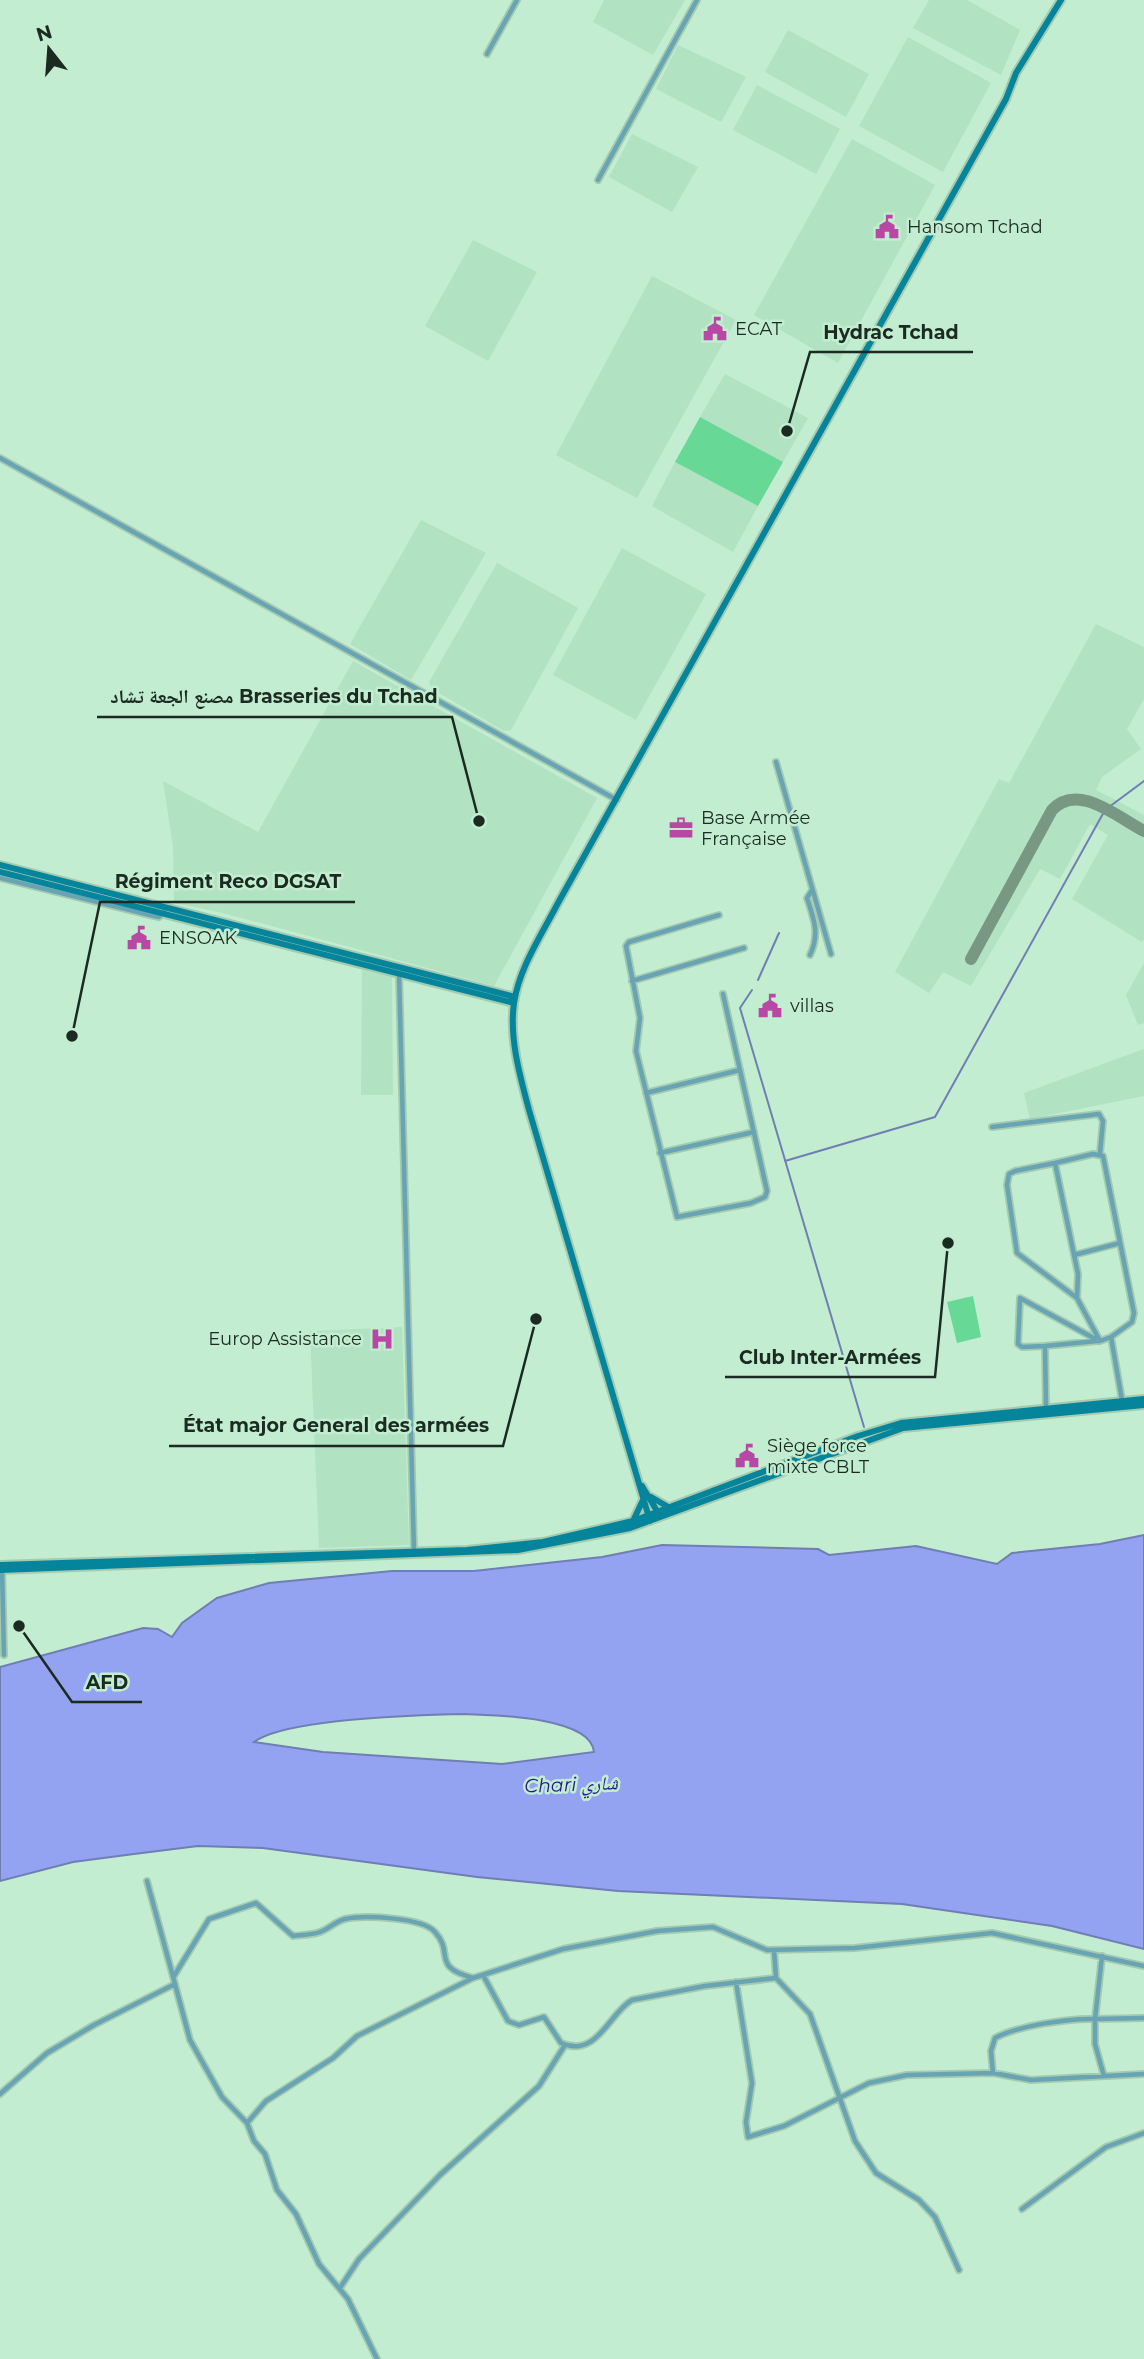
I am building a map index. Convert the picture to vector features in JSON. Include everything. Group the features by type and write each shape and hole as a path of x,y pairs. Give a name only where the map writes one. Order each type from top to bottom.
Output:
{"main road":[{"path":"660,1515 641,1484 528,1110 516,1053 514,1000 531,954 1006,99 1016,73 1061,0"},
{"path":"0,865 165,911"},
{"path":"0,872 514,1000"},
{"path":"505,997 518,987"},
{"path":"505,997 513,1012"},
{"path":"1,1567 518,1550 595,1537 902,1428 1144,1399"},
{"path":"660,1515 670,1508 858,1436 901,1423 1144,1405"},
{"path":"647,1497 649,1519"},
{"path":"633,1521 647,1497"},
{"path":"647,1497 670,1508"},
{"path":"414,1554 543,1542 649,1519"}],"street":[{"path":"487,54 517,0"},
{"path":"598,180 697,0"},
{"path":"0,458 617,800"},
{"path":"776,762 831,954"},
{"path":"0,878 150,915 165,911"},
{"path":"810,955 816,942 817,928 807,898 812,890"},
{"path":"719,915 629,942 626,946 640,1018 636,1052 677,1217 751,1203 765,1197 767,1191 723,994"},
{"path":"632,981 744,948"},
{"path":"400,970 414,1554"},
{"path":"646,1093 740,1070"},
{"path":"992,1126 1099,1114 1103,1121 1100,1153 1108,1176 1134,1316 1132,1322 1111,1337 1100,1341 1022,1347 1018,1344 1020,1298 1031,1301 1100,1341"},
{"path":"660,1153 754,1132"},
{"path":"1077,1298 1022,1259 1014,1245 1007,1185 1009,1174 1100,1153"},
{"path":"1055,1163 1074,1255 1077,1298 1100,1341"},
{"path":"1074,1255 1120,1243"},
{"path":"1111,1337 1122,1401"},
{"path":"1045,1346 1050,1410"},
{"path":"1,1567 4,1655"},
{"path":"147,1881 190,2040 222,2096 247,2123 254,2141 269,2161 277,2190 296,2214 319,2264 340,2288 377,2359"},
{"path":"174,1976 209,1919 256,1903 293,1936 319,1933 345,1919 385,1918 422,1923 436,1933 447,1965 458,1974 473,1978"},
{"path":"247,2123 266,2102 333,2058 357,2036 473,1978 563,1949 678,1927 718,1928 759,1949 774,1950 855,1948 992,1933 1144,1966"},
{"path":"774,1950 776,1978 810,2014 855,2141 866,2160 891,2184 919,2200 935,2217 959,2270"},
{"path":"1102,1956 1095,2044 1104,2076"},
{"path":"483,1975 508,2021 519,2025 544,2017 554,2035 565,2045 587,2043 600,2036 623,2006 632,2000 776,1978"},
{"path":"736,1982 752,2083 746,2122 748,2137 784,2126 870,2083 907,2075 993,2073 1031,2080 1144,2074"},
{"path":"0,2094 47,2053 94,2025 175,1984"},
{"path":"993,2073 993,2043 1000,2035 1046,2024 1144,2018"},
{"path":"340,2288 359,2259 440,2175 539,2086 565,2045"},
{"path":"1022,2209 1106,2147 1144,2133"}],"shaded area":[{"path":"604,0 685,0 653,55 593,22"},
{"path":"929,0 967,0 1020,30 1001,75 913,28"},
{"path":"788,30 869,74 846,117 765,72"},
{"path":"908,37 991,83 943,172 859,126"},
{"path":"678,45 746,77 721,122 656,89"},
{"path":"757,85 840,129 816,174 733,130"},
{"path":"632,134 698,167 672,212 609,177"},
{"path":"852,139 935,185 838,363 754,315"},
{"path":"473,240 537,272 488,361 425,326"},
{"path":"652,276 736,320 637,498 556,455"},
{"path":"725,374 808,418 783,462 700,417"},
{"path":"675,462 758,506 733,552 652,506"},
{"path":"421,520 486,553 411,680 350,644"},
{"path":"622,548 706,594 636,720 553,675"},
{"path":"497,563 578,608 511,730 504,731 432,689 429,682"},
{"path":"1096,624 1144,647 1144,699 1127,729 1141,749 1102,777 1096,790 1144,815 1144,939 1142,942 1072,899 1108,835 1090,824 1060,879 1040,869 971,986 943,972 929,993 895,972 999,779 1009,783"},
{"path":"353,661 597,798 494,986 223,913 174,903 173,847 163,781 258,832"},
{"path":"1144,963 1144,1023 1138,1025 1126,995"},
{"path":"362,970 392,977 393,1095 361,1095"},
{"path":"1144,1049 1144,1096 1030,1119 1024,1093"},
{"path":"402,1327 409,1545 319,1548 310,1331"}],"green space":[{"path":"700,417 783,462 758,506 675,462"},
{"path":"973,1296 981,1337 957,1343 947,1302"}],"water":[{"name":"Chari شاري","path":"1144,1535 1144,1949 1052,1926 902,1904 618,1891 477,1877 263,1848 198,1846 134,1854 73,1862 0,1881 0,1667 143,1628 158,1629 172,1637 182,1623 217,1598 269,1583 392,1571 474,1571 602,1557 662,1545 818,1549 829,1555 916,1546 997,1564 1012,1553 1100,1544","holes":["476,1714 558,1724 589,1740 594,1752 502,1764 323,1752 254,1742 294,1728 354,1719"]}],"waterway":[{"path":"785,1161 935,1117 1105,810 1144,781"},
{"path":"758,980 779,933"},
{"path":"752,990 740,1008 864,1427"}],"taxiway":[{"path":"971,959 1052,810 1062,802 1074,800 1098,805 1144,831"}],"place":[{"name":"Hansom Tchad","path":"887,227"},
{"name":"ECAT","path":"715,329"},
{"name":"Hydrac Tchad","path":"787,431"},
{"name":"مصنع الجعة تشاد Brasseries du Tchad","path":"479,821"},
{"name":"Base Armée Française","path":"681,828"},
{"name":"ENSOAK","path":"139,938"},
{"name":"villas","path":"770,1006"},
{"name":"Régiment Reco DGSAT","path":"72,1036"},
{"name":"Club Inter-Armées","path":"948,1243"},
{"name":"État major General des armées","path":"536,1319"},
{"name":"Europ Assistance","path":"382,1339"},
{"name":"Siège force mixte CBLT","path":"747,1456"},
{"name":"AFD","path":"19,1626"}]}
